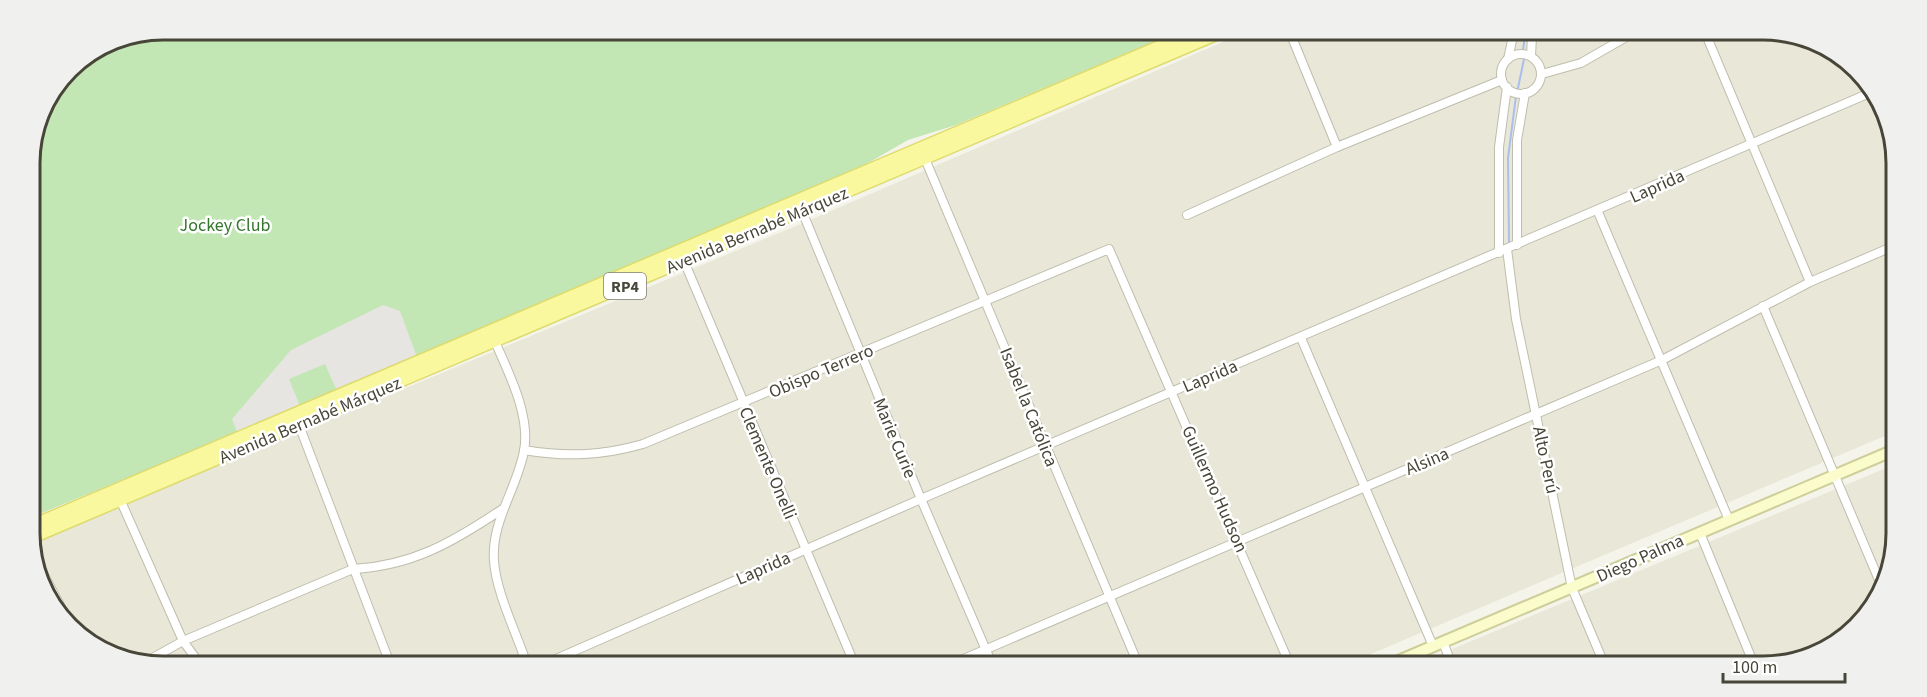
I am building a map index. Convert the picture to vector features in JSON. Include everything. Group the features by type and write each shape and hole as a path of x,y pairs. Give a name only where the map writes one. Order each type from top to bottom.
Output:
{"main road":[{"name":"Avenida Bernabé Márquez","path":"40,523 299,425 492,337 802,212 923,154 1177,40"},
{"name":"Avenida Bernabé Márquez","path":"40,533 118,495 923,154 1201,40"},
{"name":"Diego Palma","path":"1410,656 1886,454"}],"street":[{"path":"1293,40 1337,147"},
{"path":"1512,40 1508,59 1502,69 1502,80 1507,87 1525,93"},
{"path":"1531,56 1532,40"},
{"path":"1542,74 1581,63 1621,40"},
{"path":"1708,40 1810,282"},
{"path":"1508,59 1519,54 1531,56 1539,63 1542,74 1539,84 1525,93 1517,140 1517,244"},
{"path":"1187,215 1337,147 1502,80"},
{"name":"Alto Perú","path":"1507,87 1499,147 1503,251 1572,588 1601,656"},
{"name":"Laprida","path":"563,656 1044,446 1517,244 1598,212 1865,95"},
{"name":"Isabel la Católica","path":"923,154 1044,446 1134,656"},
{"name":"Marie Curie","path":"802,212 989,656"},
{"path":"1598,212 1729,520"},
{"name":"Obispo Terrero","path":"524,450 555,455 609,454 642,444 861,355 1108,249"},
{"name":"Guillermo Hudson","path":"1108,249 1238,540 1286,656"},
{"name":"Alsina","path":"970,656 1662,360 1810,282 1886,249"},
{"name":"Clemente Onelli","path":"684,261 851,656"},
{"path":"1763,306 1878,578"},
{"path":"492,337 520,410 524,450 501,510 494,559 496,575 524,656"},
{"path":"1301,338 1365,488 1438,644 1446,656"},
{"path":"299,425 387,656"},
{"path":"118,495 183,641 194,656"},
{"path":"157,656 183,641 353,569 381,567 412,560 462,536 501,510"},
{"path":"1700,533 1750,656"}],"shaded area":[{"path":"1227,40 1763,40 1787,43 1818,53 1832,61 1850,77 1870,102 1882,132 1886,164 1886,436 1366,656 164,656 124,650 95,636 71,615 53,588 47,573 41,539 796,226"},
{"path":"383,305 400,311 417,357 337,391 325,364 289,379 300,406 237,432 232,419 291,350"},
{"path":"1886,468 1885,549 1874,588 1866,602 1850,620 1825,640 1810,647 1771,656 1436,656"}],"green space":[{"name":"Jockey Club","path":"164,40 1158,40 956,125 908,140 861,167 518,316 467,334 469,337 40,514 41,156 45,132 61,95 71,82 89,66 109,53 140,43"}],"waterway":[{"path":"1523,50 1524,40"},
{"path":"1518,88 1524,59"},
{"path":"1509,242 1508,158 1516,96"}]}
